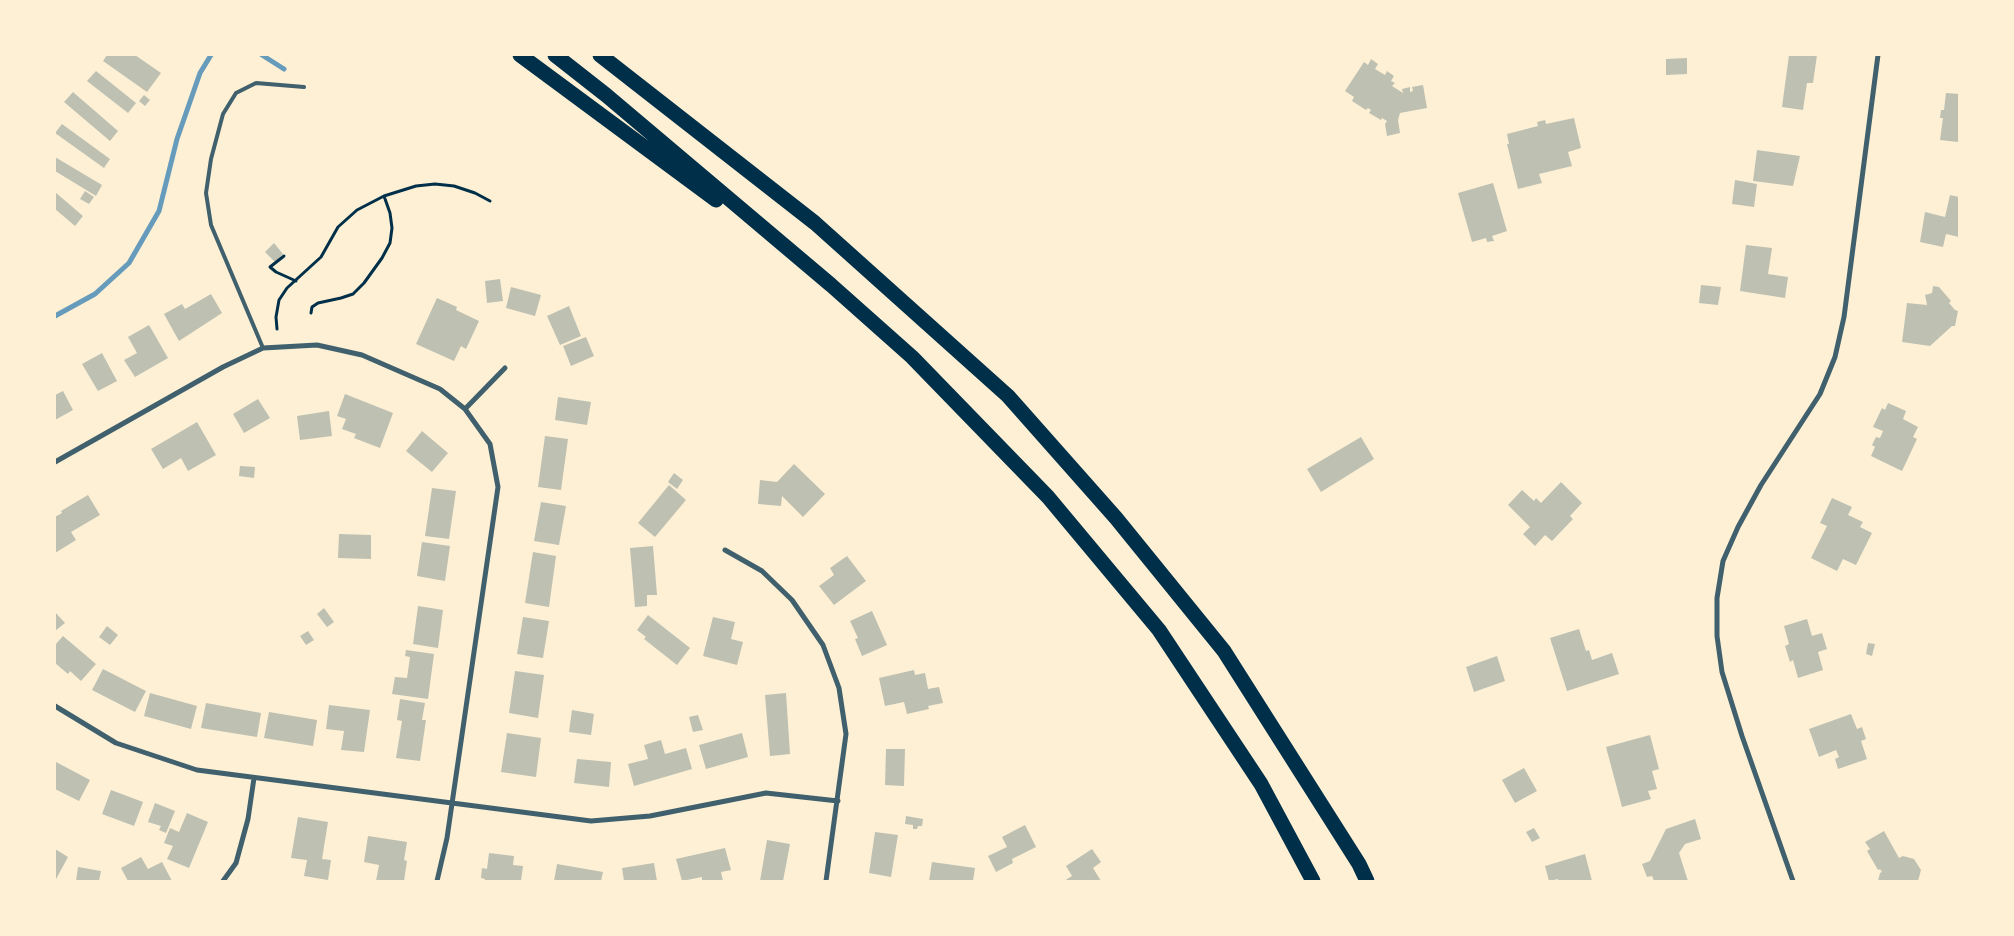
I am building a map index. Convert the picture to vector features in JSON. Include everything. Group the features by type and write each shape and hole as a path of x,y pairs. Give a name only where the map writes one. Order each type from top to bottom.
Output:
{"highway":[{"path":"520,55 831,285"},
{"path":"555,55 606,95 831,285 912,357 1048,497 1160,630 1261,784 1313,881"},
{"path":"600,55 815,223 1008,396 1116,518 1224,651 1359,864 1367,881"}],"street":[{"path":"1792,881 1722,672 1717,636 1717,598 1724,560 1738,526 1761,485 1820,394 1835,357 1844,317 1878,55"},
{"path":"55,462 223,367 263,348 317,345 362,355 440,389 465,409 490,444 498,487 447,838 437,881"},
{"path":"465,409 504,368"},
{"path":"725,550 762,571 792,600 823,645 839,688 846,734 826,881"},
{"path":"55,706 116,743 197,770 592,821 650,816 766,793 838,800"},
{"path":"223,881 236,863 248,819 254,778"}],"lane":[{"path":"263,348 211,225 206,193 211,159 223,114 236,93 256,83 304,87"}],"path":[{"path":"277,329 276,317 279,300 321,257 338,227 357,210 384,196 416,186 435,184 454,186 475,193 490,201"},
{"path":"311,313 312,308 318,303 353,294 364,283 382,258 390,244 392,228 390,213 384,196"},
{"path":"284,256 270,267 276,272 296,281"}],"building":[{"path":"107,55 135,55 161,73 147,92 103,61"},
{"path":"1789,55 1817,55 1813,83 1807,83 1803,110 1782,107"},
{"path":"1687,58 1687,74 1666,75 1666,59"},
{"path":"1371,59 1378,64 1375,69 1385,75 1387,71 1394,76 1391,81 1395,83 1392,86 1403,93 1402,89 1410,87 1410,92 1413,91 1412,87 1423,85 1427,108 1400,113 1398,120 1400,133 1387,136 1385,124 1387,121 1382,118 1381,120 1369,113 1371,110 1368,108 1366,110 1352,101 1354,97 1345,91 1364,62 1368,65"},
{"path":"96,71 136,103 128,113 87,81"},
{"path":"73,92 118,131 110,141 64,102"},
{"path":"1946,93 1959,94 1958,142 1940,140 1943,118 1940,118 1941,110 1944,110"},
{"path":"144,95 150,100 145,106 139,101"},
{"path":"1574,118 1581,148 1568,152 1572,166 1539,174 1542,183 1518,189 1507,144 1509,144 1507,134 1538,126 1537,122 1545,120 1546,124"},
{"path":"62,124 110,159 104,168 55,133"},
{"path":"1757,150 1800,156 1793,186 1753,181"},
{"path":"55,157 102,185 96,196 55,171"},
{"path":"1735,180 1757,184 1754,207 1732,204"},
{"path":"1493,183 1507,231 1492,236 1494,241 1487,242 1486,238 1472,242 1458,193"},
{"path":"85,191 94,197 89,204 80,199"},
{"path":"55,192 83,216 75,226 55,209"},
{"path":"1950,195 1959,197 1959,237 1946,234 1943,247 1920,242 1925,212 1945,217"},
{"path":"274,243 283,254 275,262 265,252"},
{"path":"1746,245 1772,248 1768,274 1788,277 1785,298 1740,291"},
{"path":"500,279 503,301 487,303 485,281"},
{"path":"1701,285 1721,287 1718,305 1699,303"},
{"path":"1933,286 1939,287 1951,301 1949,303 1958,311 1955,326 1952,326 1930,346 1902,342 1907,303 1927,305 1925,295 1932,293"},
{"path":"511,287 541,295 535,316 506,308"},
{"path":"211,294 222,313 179,341 164,314 182,304 185,309"},
{"path":"437,298 457,307 456,310 479,321 466,349 461,346 454,361 416,344"},
{"path":"569,306 581,336 560,345 547,316"},
{"path":"149,325 168,358 135,377 124,360 137,353 128,337"},
{"path":"586,337 594,356 571,366 563,346"},
{"path":"102,353 117,381 98,391 82,364"},
{"path":"63,391 73,410 55,420 55,395"},
{"path":"345,394 393,413 380,448 354,438 356,434 342,429 346,419 337,416"},
{"path":"558,397 591,402 587,425 555,420"},
{"path":"258,399 270,418 244,433 233,414"},
{"path":"1888,403 1906,411 1903,419 1918,427 1913,437 1917,439 1902,471 1871,456 1875,447 1872,445 1876,437 1880,438 1883,431 1873,427 1882,408 1885,410"},
{"path":"329,411 332,436 300,440 297,416"},
{"path":"197,422 216,455 188,471 181,458 163,469 151,449"},
{"path":"422,431 448,453 432,472 406,451"},
{"path":"545,436 568,439 561,490 538,487"},
{"path":"1361,437 1374,459 1321,492 1307,469"},
{"path":"794,464 825,494 803,517 782,496 781,506 758,504 760,480 777,482"},
{"path":"240,466 255,467 254,478 239,476"},
{"path":"674,473 683,480 677,489 668,482"},
{"path":"1561,482 1582,503 1570,516 1573,519 1552,541 1545,535 1535,546 1523,534 1530,527 1508,505 1522,490 1534,501 1536,498 1541,503"},
{"path":"669,485 686,500 655,537 638,523"},
{"path":"432,488 456,491 449,539 425,536"},
{"path":"88,495 100,515 71,532 76,540 55,553 55,517 62,513 61,511"},
{"path":"1832,498 1852,507 1848,515 1863,522 1860,527 1872,533 1856,565 1843,559 1837,571 1811,558 1827,526 1820,523"},
{"path":"541,502 566,506 559,545 534,541"},
{"path":"339,534 371,535 371,559 338,558"},
{"path":"422,542 450,546 445,581 417,576"},
{"path":"653,546 657,595 647,595 647,606 635,607 630,548"},
{"path":"533,552 556,556 549,607 525,603"},
{"path":"847,556 866,581 834,605 819,586 834,575 830,568"},
{"path":"418,606 443,610 438,648 413,644"},
{"path":"324,608 334,622 327,627 317,614"},
{"path":"872,611 887,645 862,656 855,639 858,638 850,621"},
{"path":"55,612 65,623 55,631"},
{"path":"648,615 690,648 677,665 644,639 646,637 637,630"},
{"path":"523,617 549,621 543,658 517,654"},
{"path":"713,617 735,622 731,639 743,642 737,665 703,656"},
{"path":"1807,619 1812,636 1822,633 1827,649 1818,652 1823,670 1798,678 1793,660 1790,662 1785,646 1789,644 1784,626"},
{"path":"107,626 118,635 110,645 99,637"},
{"path":"1579,629 1586,651 1589,650 1592,660 1612,653 1619,674 1567,691 1550,638"},
{"path":"308,631 314,640 306,645 300,636"},
{"path":"63,636 96,664 81,681 70,671 68,674 55,663 55,645"},
{"path":"1868,643 1875,644 1872,656 1866,654"},
{"path":"406,650 434,654 428,699 392,694 395,677 407,678 410,657 405,656"},
{"path":"1497,656 1505,681 1474,692 1466,667"},
{"path":"103,669 146,691 135,712 92,690"},
{"path":"914,670 915,675 925,673 928,689 939,687 943,703 928,706 929,709 907,714 904,702 885,706 879,678"},
{"path":"515,671 544,675 538,718 509,713"},
{"path":"150,693 197,706 191,729 144,716"},
{"path":"786,693 790,754 770,756 765,695"},
{"path":"400,699 425,703 422,720 426,720 420,761 396,758 402,721 397,720"},
{"path":"206,703 261,713 257,737 201,728"},
{"path":"329,705 370,710 364,752 341,750 344,731 326,729"},
{"path":"572,710 594,714 591,735 569,732"},
{"path":"269,712 317,720 313,746 264,738"},
{"path":"1851,714 1857,729 1862,727 1866,739 1861,741 1867,759 1838,769 1835,759 1839,757 1836,750 1819,757 1809,729"},
{"path":"698,715 703,730 693,732 689,717"},
{"path":"507,733 541,738 536,777 501,772"},
{"path":"742,733 748,757 706,769 699,745"},
{"path":"1650,735 1659,769 1652,771 1657,789 1648,791 1651,799 1622,807 1606,747"},
{"path":"661,740 665,754 686,748 692,769 634,786 628,764 648,759 644,745"},
{"path":"886,749 905,749 904,786 885,785"},
{"path":"577,759 611,762 609,787 574,783"},
{"path":"56,762 90,780 79,801 55,789"},
{"path":"1524,768 1537,791 1515,803 1502,780"},
{"path":"111,790 143,802 134,826 102,814"},
{"path":"155,803 175,811 166,833 159,830 161,826 148,822"},
{"path":"187,813 208,822 189,868 167,859 173,846 164,843 170,828 179,832"},
{"path":"906,816 923,819 922,826 913,829 913,825 905,824"},
{"path":"298,817 328,822 322,859 331,860 328,880 304,876 307,860 291,858"},
{"path":"1695,819 1701,839 1685,844 1679,853 1688,881 1654,881 1652,876 1647,877 1642,864 1650,861 1666,829"},
{"path":"1025,825 1036,847 1012,859 1013,863 996,872 988,856 1007,847 1002,837"},
{"path":"1534,828 1540,838 1532,842 1526,832"},
{"path":"1884,831 1899,858 1903,856 1914,859 1921,870 1918,881 1878,881 1882,872 1880,869 1878,870 1867,851 1870,849 1865,842"},
{"path":"875,832 898,835 891,877 869,873"},
{"path":"368,836 407,842 404,860 407,861 404,881 376,881 379,865 364,862"},
{"path":"767,840 790,844 783,881 760,881"},
{"path":"725,848 731,870 721,872 723,881 702,881 702,877 682,881 676,859"},
{"path":"55,849 68,857 55,881"},
{"path":"1092,849 1101,862 1093,868 1101,881 1064,881 1072,876 1066,866"},
{"path":"489,853 514,856 513,865 523,866 521,881 485,881 485,879 481,878 482,868 487,869"},
{"path":"1585,854 1592,881 1558,881 1558,879 1549,881 1545,866"},
{"path":"141,857 148,869 162,862 172,881 128,881 121,868"},
{"path":"932,862 975,868 973,881 929,881"},
{"path":"654,863 657,881 624,881 622,868"},
{"path":"557,864 603,872 601,881 554,881"},
{"path":"78,867 101,871 99,881 76,881"}],"waterway":[{"path":"55,316 95,294 129,263 159,211 177,139 200,73 211,55"},
{"path":"262,55 284,69"}]}
